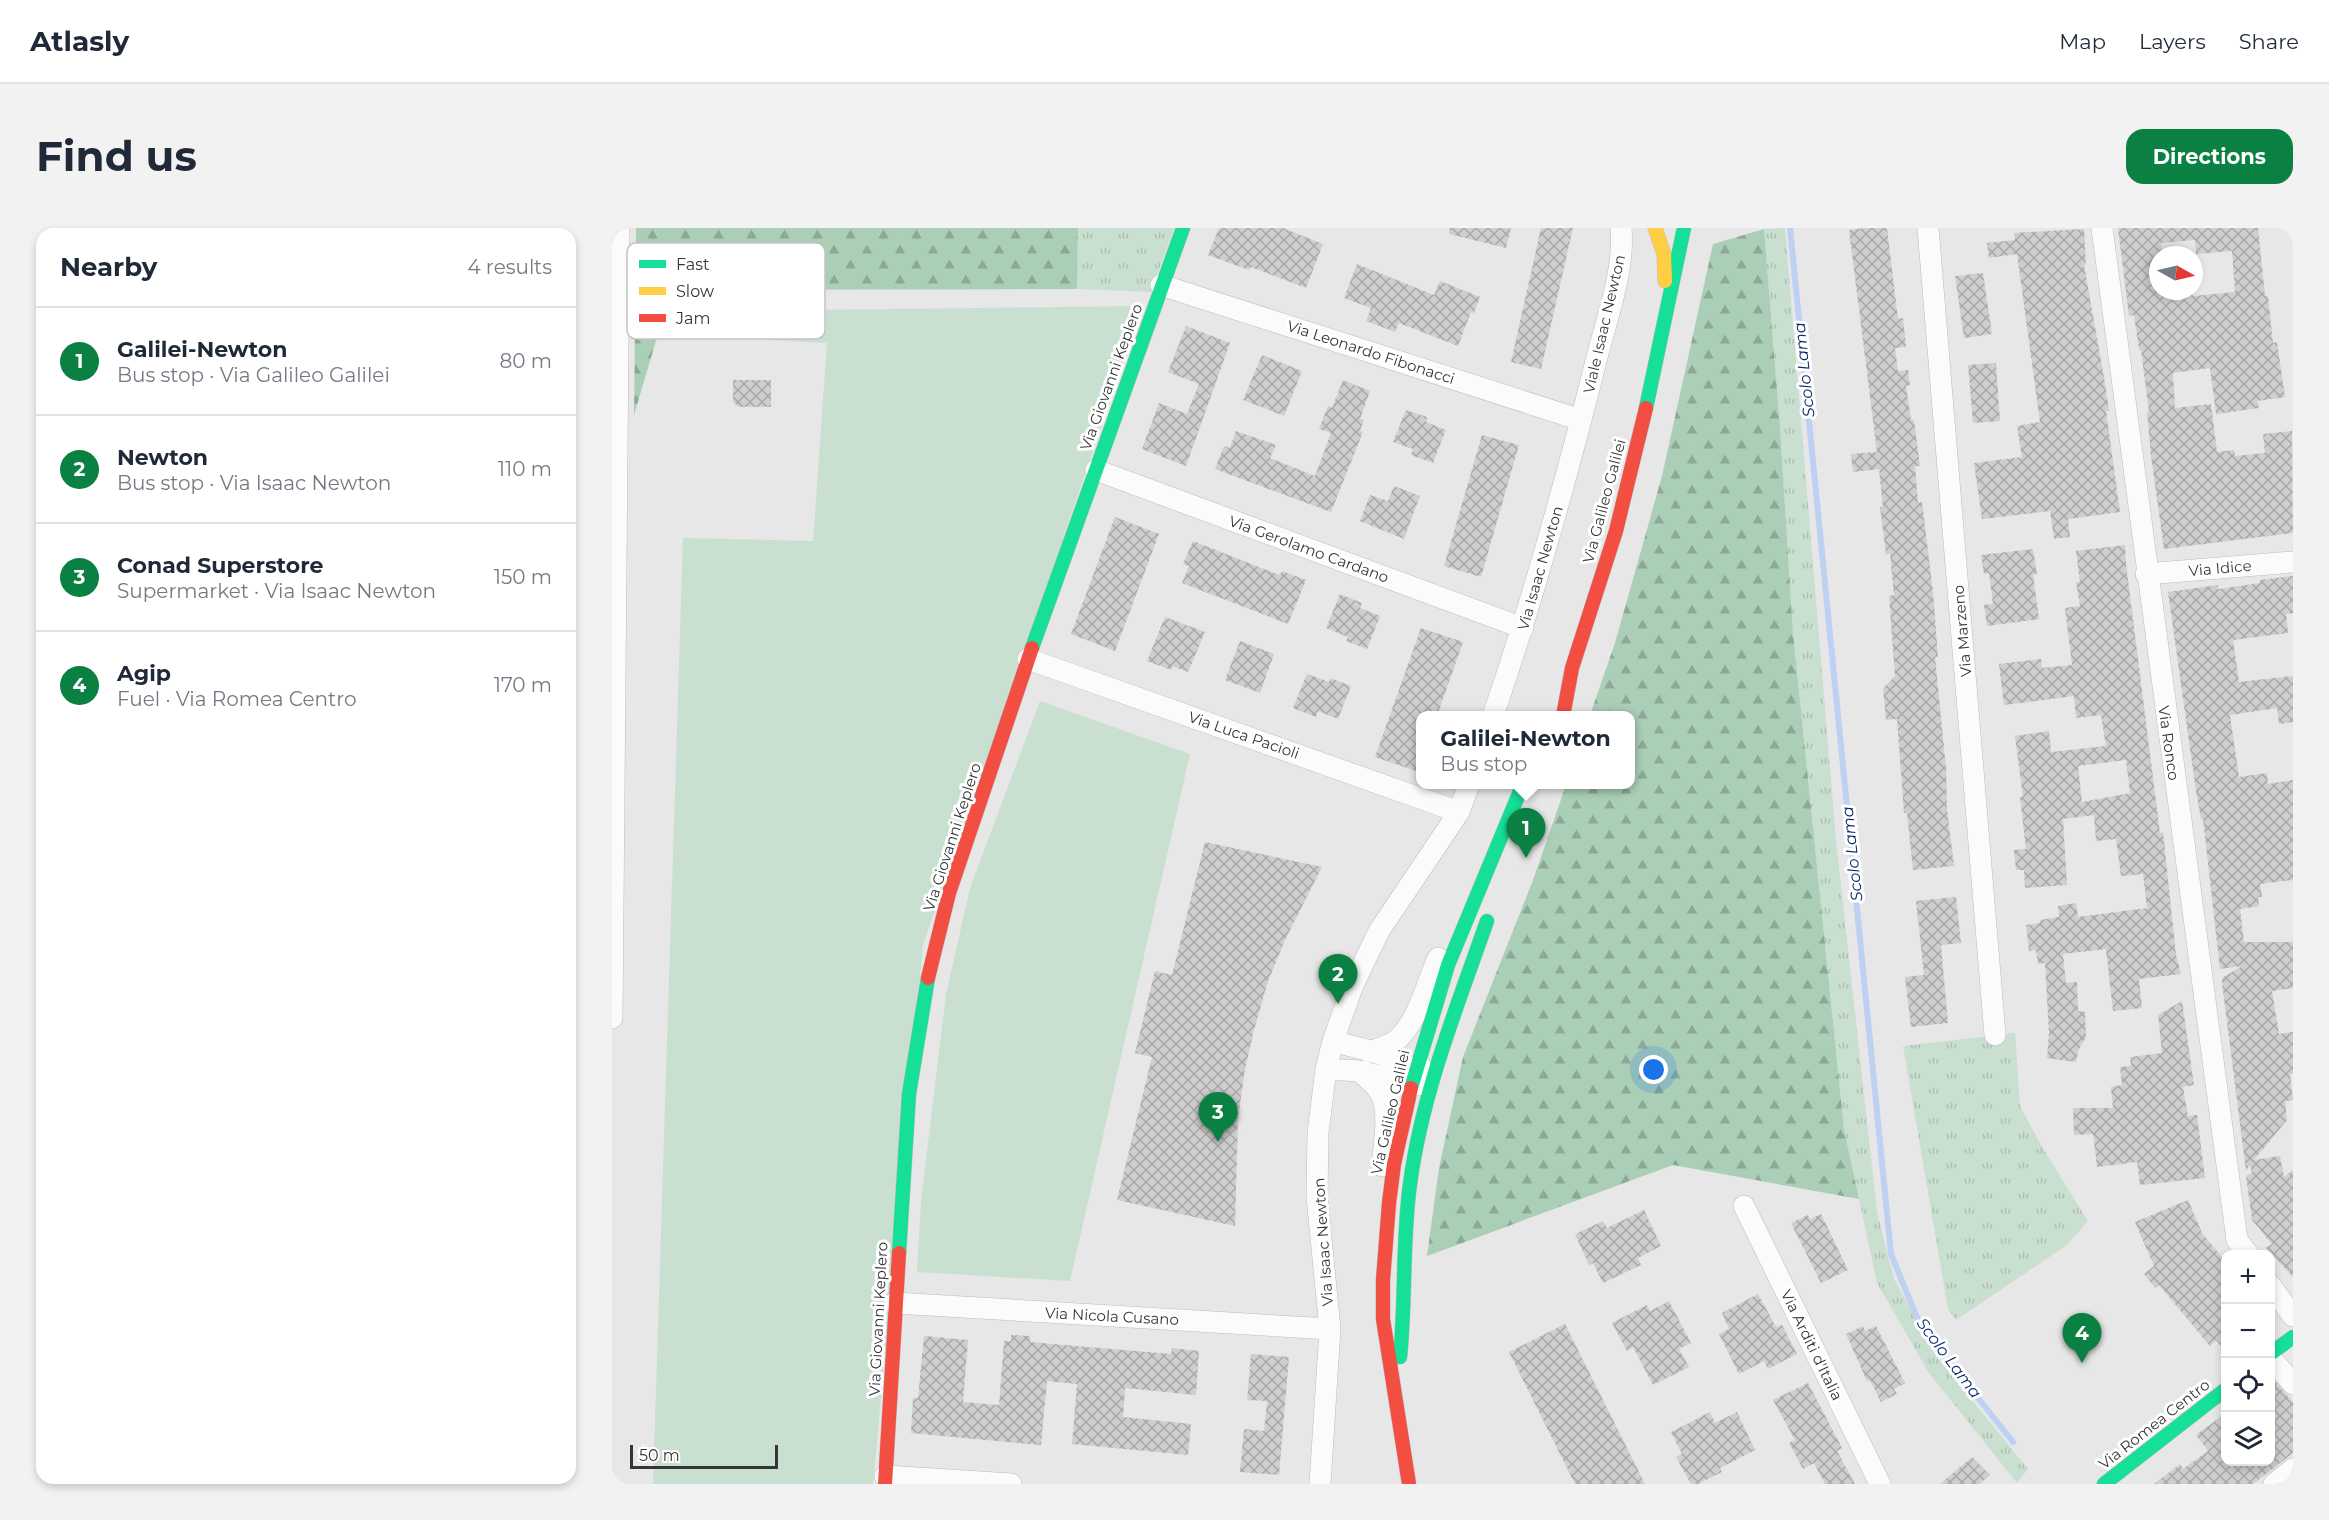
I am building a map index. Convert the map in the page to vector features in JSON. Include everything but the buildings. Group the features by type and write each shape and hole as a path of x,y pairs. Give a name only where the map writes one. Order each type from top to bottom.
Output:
{"main road":[{"name":"Via Giovanni Keplero","path":"885,1480 909,1094 926,988 949,893 1028,659 1183,228"},
{"name":"Via Galileo Galilei","path":"1655,228 1661,239 1666,263 1664,316"},
{"name":"Via Galileo Galilei","path":"1564,711 1566,692 1616,531 1649,394 1684,228"},
{"name":"Via Galileo Galilei","path":"1550,711 1566,692"},
{"name":"Via Galileo Galilei","path":"1409,1484 1383,1319 1382,1293 1390,1185 1413,1073 1450,960 1521,789"},
{"name":"Via Galileo Galilei","path":"1396,1392 1404,1316 1403,1249 1410,1182 1434,1071 1491,913"},
{"path":"2275,1352 2293,1337"},
{"name":"Via Romea Centro","path":"2103,1484 2221,1393"}],"street":[{"path":"612,1018 619,228"},
{"name":"Viale Isaac Newton","path":"1581,420 1621,260 1621,228"},
{"name":"Via Marzeno","path":"1928,228 1995,1035"},
{"name":"Via Ronco","path":"2102,228 2146,574 2237,1240 2245,1250"},
{"name":"Via Leonardo Fibonacci","path":"1161,285 1581,420"},
{"name":"Via Isaac Newton","path":"1495,711 1523,628 1581,420"},
{"name":"Via Gerolamo Cardano","path":"1096,470 1523,628"},
{"name":"Via Idice","path":"2146,574 2293,562"},
{"name":"Via Luca Pacioli","path":"1028,659 1459,812"},
{"name":"Via Isaac Newton","path":"1320,1484 1330,1329 1317,1197 1318,1133 1326,1069 1333,1041 1353,985 1379,931 1459,812 1467,789"},
{"path":"1370,1052 1388,1046 1399,1038 1408,1026 1480,864 1506,830"},
{"path":"1326,1069 1359,1071 1405,1081 1424,1065 1435,1046 1453,989 1460,978 1468,973"},
{"path":"1333,1041 1396,1059 1413,1073 1419,1096 1405,1166 1410,1182"},
{"path":"1359,1071 1380,1091 1384,1104 1386,1128 1375,1241 1382,1293"},
{"name":"Via Arditi d'Italia","path":"1744,1206 1880,1484"},
{"path":"2275,1291 2293,1316"},
{"name":"Via Nicola Cusano","path":"895,1303 1330,1329"},
{"path":"2273,1358 2293,1384"},
{"path":"2274,1484 2293,1469"},
{"path":"885,1480 1011,1484"}],"green space":[{"path":"636,228 1078,228 1077,289 825,290 825,243 636,243"},
{"path":"1078,228 1174,228 1151,292 1077,289"},
{"path":"1785,228 1836,840 1877,1212 1894,1279 1936,1356 2028,1469 2017,1483 1929,1373 1877,1283 1844,1129 1793,633 1764,229"},
{"path":"1764,229 1793,633 1844,1129 1859,1199 1673,1165 1427,1256 1439,1168 1463,1057 1533,880 1565,789 1635,789 1635,711 1591,711 1615,643 1662,476 1713,244"},
{"path":"1143,306 923,945 873,1484 653,1484 683,538 813,541 827,343 769,340 825,339 825,310"},
{"path":"635,339 657,339 634,415"},
{"path":"1040,701 1190,754 1070,1281 917,1272 921,1201 946,994 970,888"},
{"path":"2015,1033 2020,1106 2042,1147 2088,1221 2067,1245 1956,1320 1948,1309 1903,1046"}],"waterway":[{"name":"Scolo Lama","path":"1790,228 1891,1254 1920,1325 2013,1442"}],"traffic: fast":[{"path":"1032,648 1183,228"},
{"path":"1646,408 1684,228"},
{"path":"1411,1088 1448,965 1521,789"},
{"path":"1400,1357 1408,1206 1416,1150 1432,1083 1487,921"},
{"path":"899,1253 909,1094 928,978"},
{"path":"2275,1350 2293,1337"},
{"path":"2104,1484 2221,1393"}],"traffic: slow":[{"path":"1655,228 1664,254 1665,281"}],"traffic: jam":[{"path":"1564,711 1572,668 1616,531 1646,408"},
{"path":"928,978 949,893 1032,648"},
{"path":"1409,1484 1383,1319 1383,1280 1394,1164 1411,1088"},
{"path":"885,1484 899,1253"}],"place":[{"name":"Galilei-Newton","path":"1526,858"},
{"name":"Newton","path":"1338,1004"},
{"name":"Conad Superstore","path":"1218,1142"},
{"name":"Agip","path":"2082,1363"}]}
